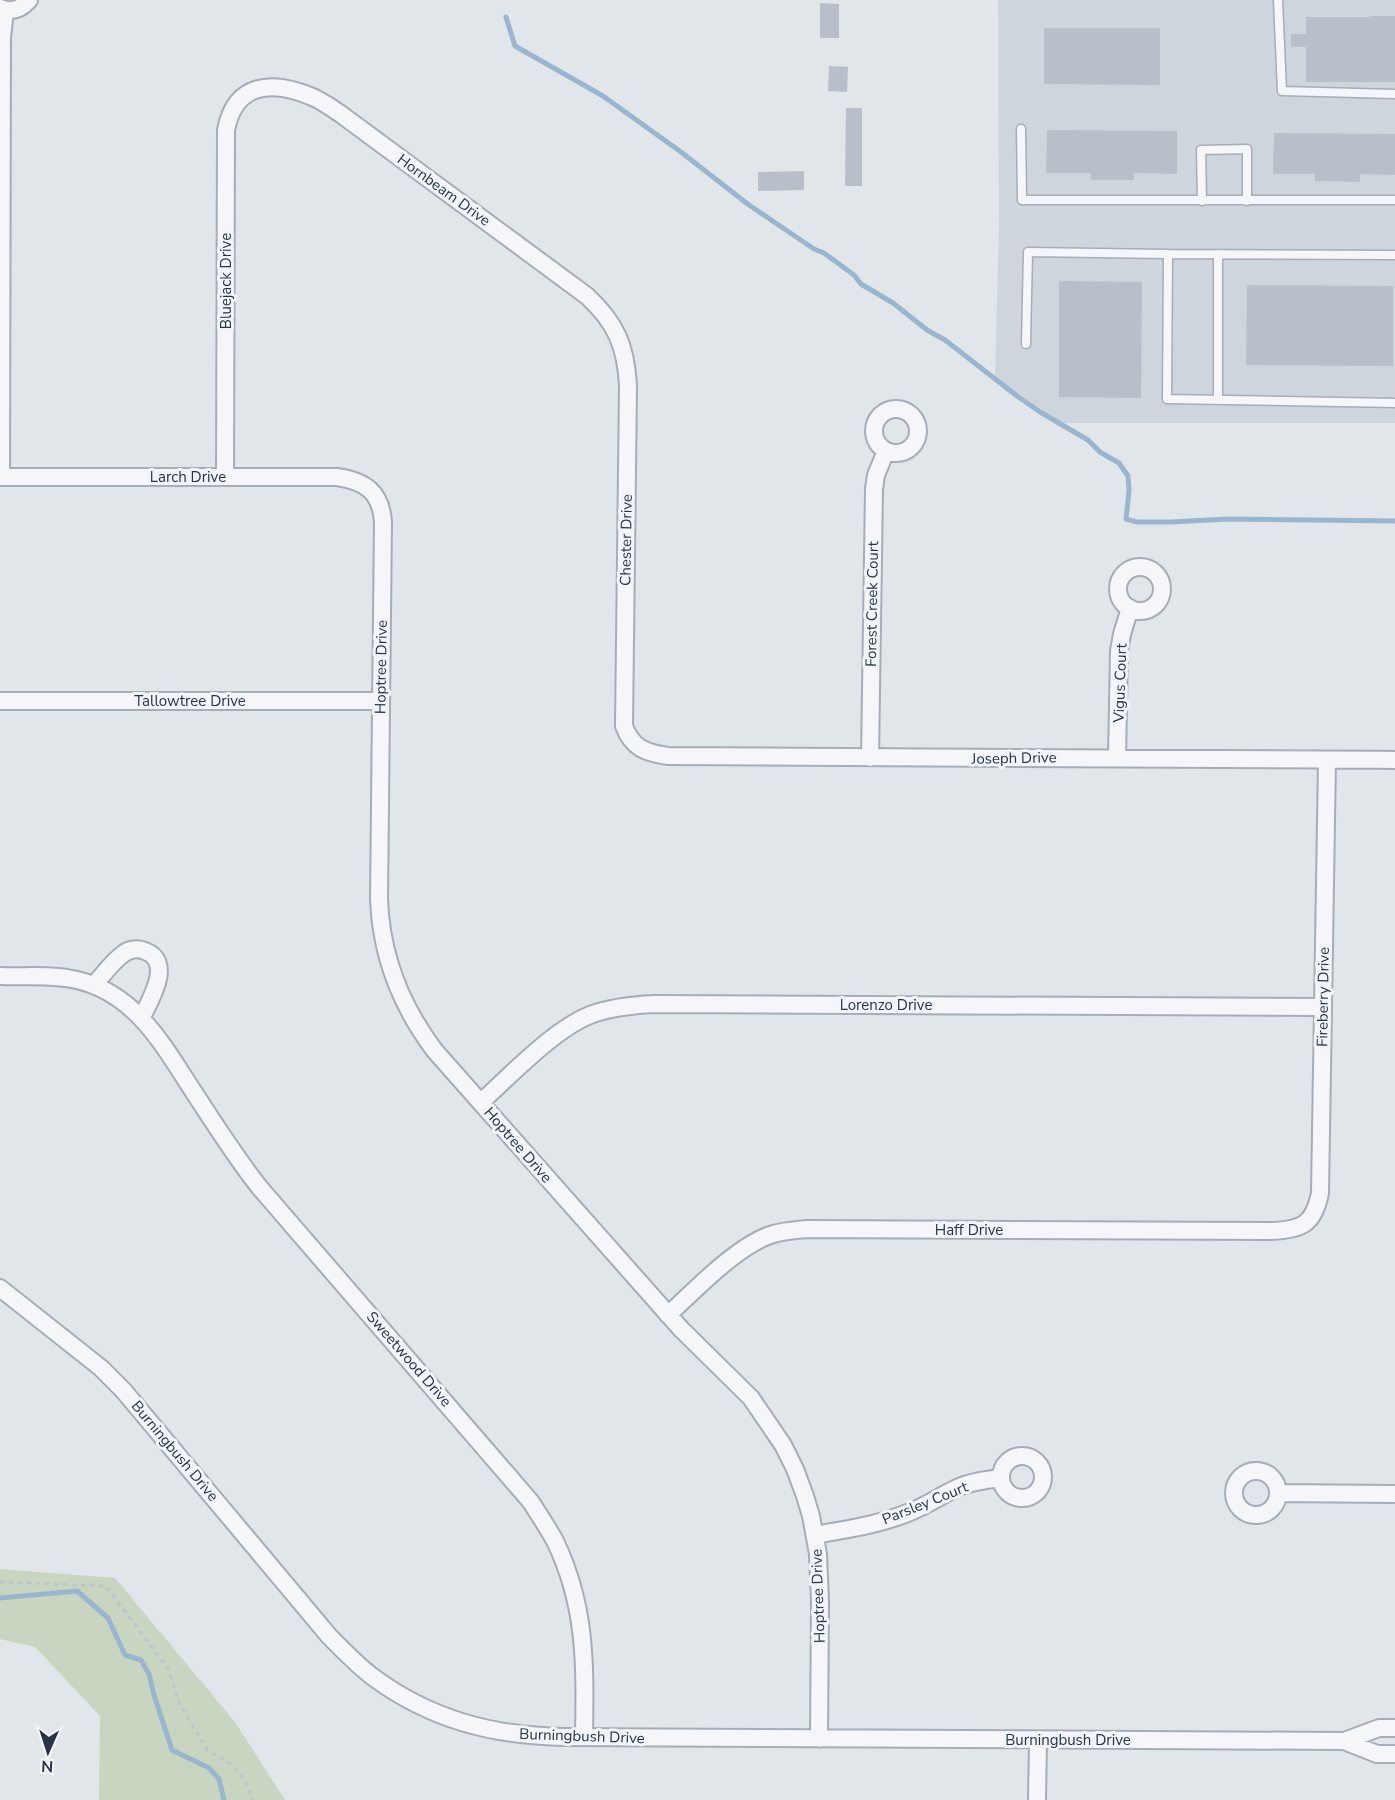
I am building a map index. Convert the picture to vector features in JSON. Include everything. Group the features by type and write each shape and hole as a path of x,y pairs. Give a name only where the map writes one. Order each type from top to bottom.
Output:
{"street":[{"path":"0,477 3,9 18,9 29,0"},
{"name":"Hornbeam Drive","path":"247,93 273,88 309,95 324,103 587,296 601,309 618,334"},
{"name":"Bluejack Drive","path":"225,477 226,130 229,114 237,101 247,93"},
{"name":"Chester Drive","path":"618,334 627,368 628,386 624,726 628,736 635,744"},
{"name":"Forest Creek Court","path":"870,758 874,489 876,475 886,451"},
{"name":"Larch Drive","path":"0,477 337,477 361,483 372,491"},
{"name":"Hoptree Drive","path":"372,491 379,500 383,522 380,923 384,945 397,986 421,1032 435,1051 668,1315 751,1398 783,1444 805,1496 815,1535 820,1574 819,1738"},
{"name":"Vigus Court","path":"1117,758 1119,651 1130,608"},
{"name":"Tallowtree Drive","path":"0,701 381,701"},
{"name":"Joseph Drive","path":"635,744 645,751 668,756 1395,760"},
{"name":"Fireberry Drive","path":"1299,1227 1311,1218 1317,1208 1320,1193 1327,759"},
{"path":"94,985 124,953 134,949 145,950 153,955 159,965 160,975 142,1017"},
{"name":"Sweetwood Drive","path":"0,976 60,977 94,985 127,1004 142,1017 154,1031 241,1165 516,1482 555,1540 571,1580 582,1624 585,1670 584,1737"},
{"name":"Lorenzo Drive","path":"481,1102 571,1025 590,1015 628,1005 1323,1007"},
{"name":"Haff Drive","path":"668,1315 736,1254 753,1243 786,1231 807,1228 1272,1231 1299,1227"},
{"name":"Burningbush Drive","path":"0,1288 101,1368 123,1390 329,1636 372,1676 421,1706 475,1727 541,1737 1344,1741 1379,1728 1395,1728"},
{"name":"Parsley Court","path":"815,1535 889,1520 911,1512 956,1488 1000,1478"},
{"path":"1278,1493 1395,1494"},
{"path":"1037,1800 1038,1740"},
{"name":"Burningbush Drive","path":"1344,1741 1377,1754 1395,1754"}],"lane":[{"path":"1278,0 1282,91 1395,94"},
{"path":"1021,129 1022,200 1395,200"},
{"path":"1202,201 1201,150 1247,149 1247,201"},
{"path":"1026,344 1028,252 1395,255"},
{"path":"1168,254 1167,399 1395,402"},
{"path":"1218,254 1218,400"}],"path":[{"path":"0,1582 106,1586 168,1669 180,1705 208,1751 227,1761 244,1778 253,1800"}],"shaded area":[{"path":"998,0 1395,0 1395,423 1060,423 995,378 999,225"}],"green space":[{"path":"0,1569 115,1578 235,1722 285,1800 99,1800 100,1716 35,1647 0,1639"}],"building":[{"path":"820,3 839,4 839,38 820,38"},
{"path":"1395,16 1395,82 1306,82 1306,47 1291,47 1291,34 1306,34 1306,17"},
{"path":"1044,28 1160,28 1160,85 1044,84"},
{"path":"829,66 848,67 847,92 828,91"},
{"path":"846,108 862,108 862,186 845,186"},
{"path":"1047,130 1177,131 1177,174 1134,173 1134,180 1091,180 1091,173 1046,173"},
{"path":"1274,133 1395,134 1395,175 1360,174 1360,182 1315,181 1315,174 1273,174"},
{"path":"804,171 804,190 758,191 758,172"},
{"path":"1059,281 1142,282 1141,398 1059,397"},
{"path":"1247,285 1393,286 1393,366 1246,365"}],"waterway":[{"path":"506,17 515,46 603,96 749,205 814,249 824,253 854,275 861,284 893,303 927,330 945,340 1017,396 1088,440 1100,452 1119,463 1128,476 1126,519 1137,522 1228,519 1395,521"},
{"path":"0,1598 77,1591 108,1618 125,1655 141,1660 149,1674 172,1750 209,1768 219,1779 224,1800"}]}
